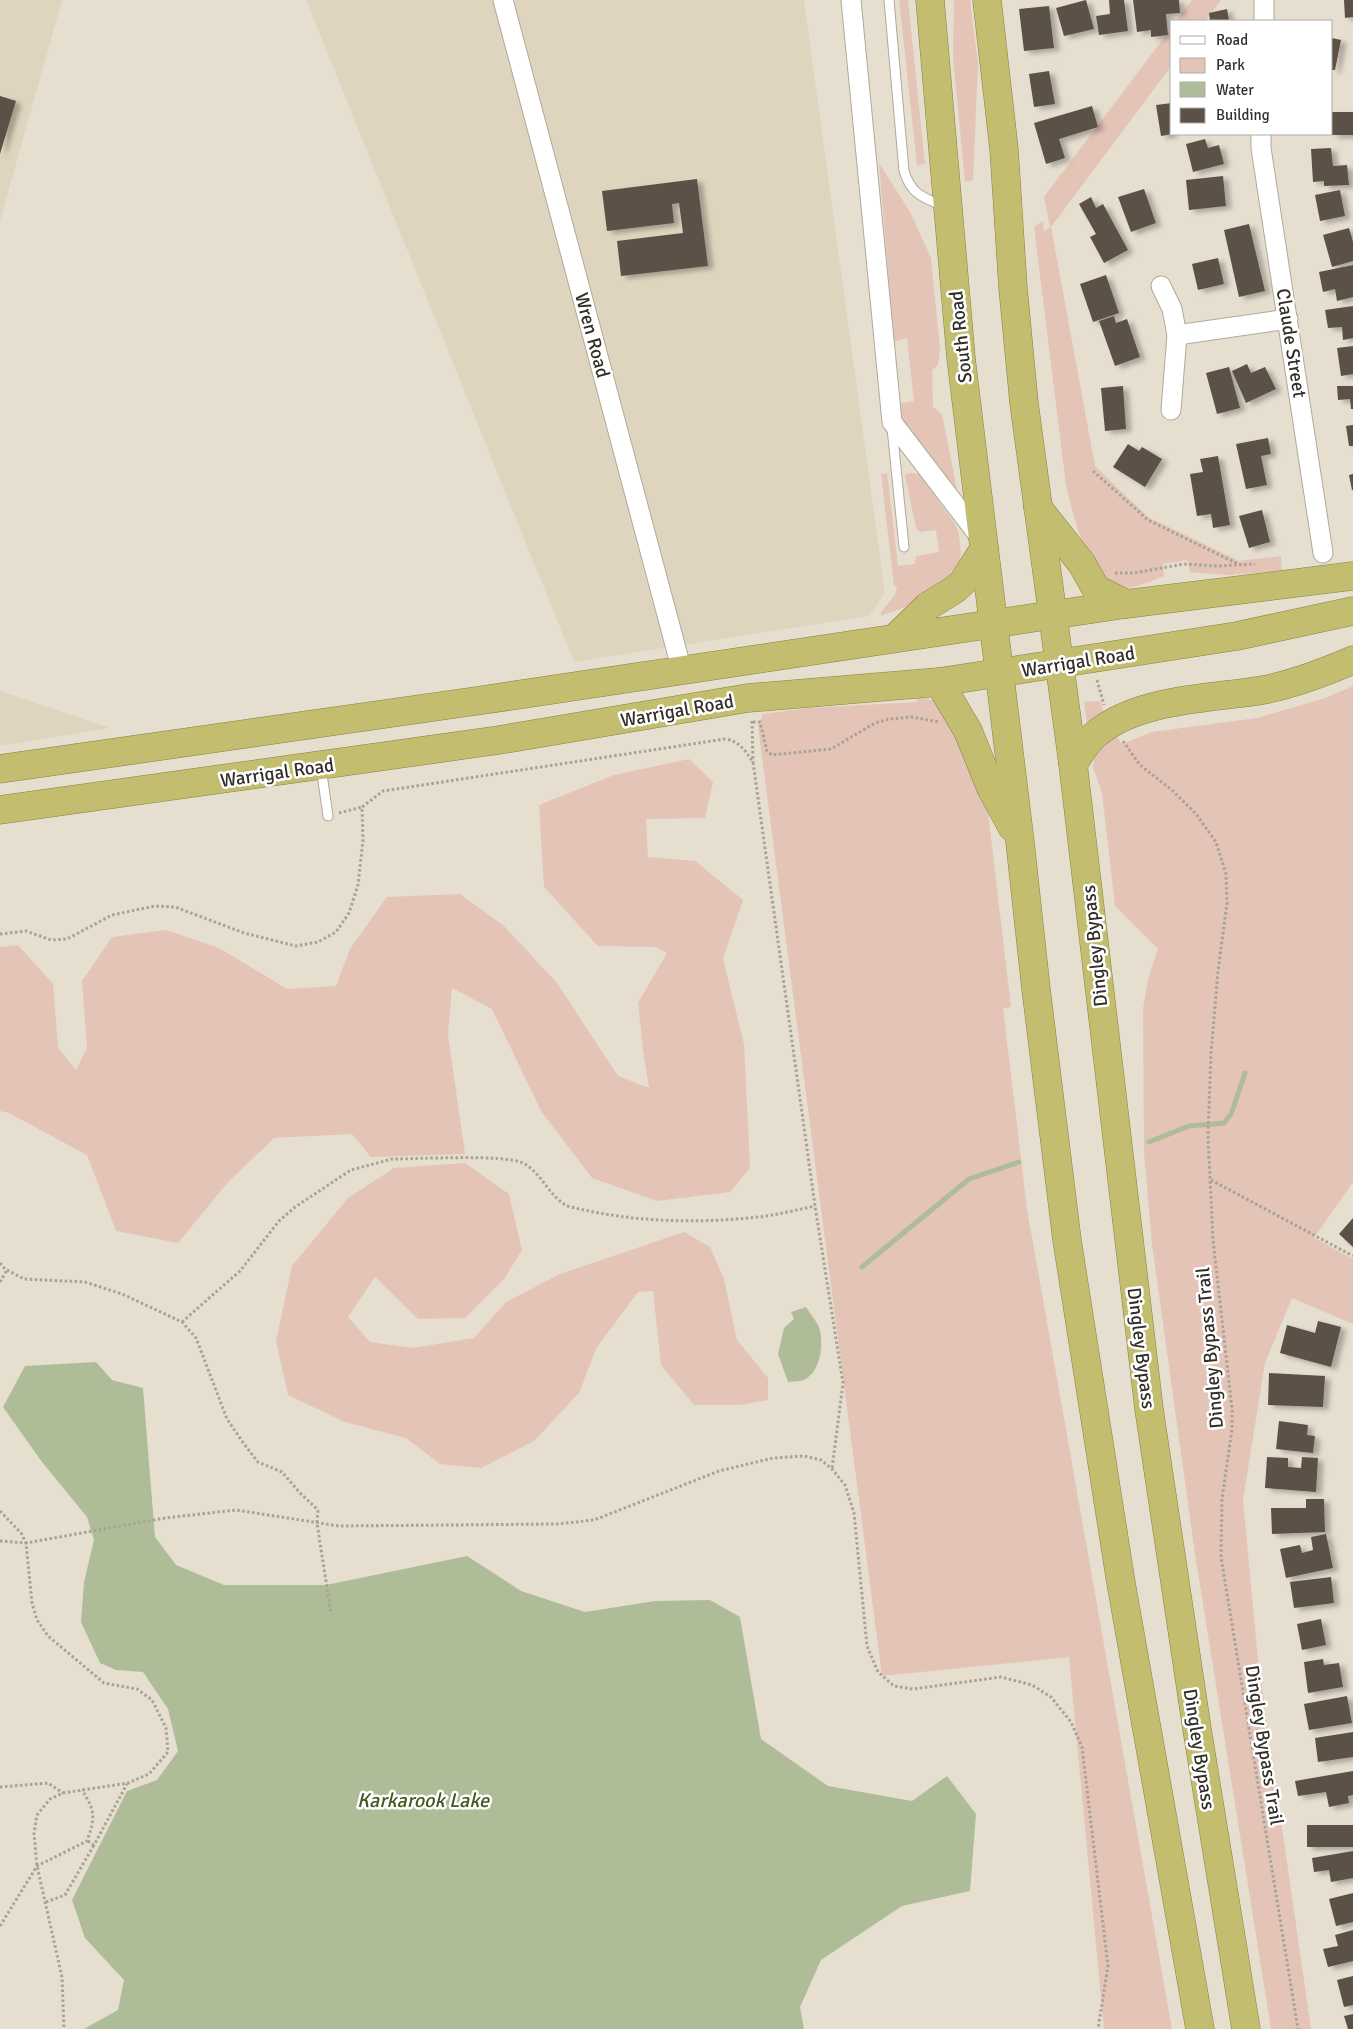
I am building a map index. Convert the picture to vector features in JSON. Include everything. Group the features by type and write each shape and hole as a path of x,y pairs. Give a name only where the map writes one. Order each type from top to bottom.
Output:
{"highway":[{"name":"South Road","path":"930,0 936,49 947,208 961,358 1000,673"},
{"path":"988,0 1003,139 1013,288 1024,403 1059,664"},
{"path":"1038,508 1082,564 1096,589 1126,604"},
{"path":"896,638 928,606 954,590 963,582 984,546"},
{"name":"Warrigal Road","path":"0,769 682,671 1052,614 1353,576"},
{"name":"Warrigal Road","path":"0,810 499,740 751,710 1244,635 1353,611"},
{"path":"1073,764 1094,735 1113,723 1139,712 1169,704 1282,686 1353,660"},
{"name":"Dingley Bypass","path":"1059,664 1073,764 1149,1409 1195,1719 1246,2029"},
{"path":"1000,673 1036,989 1076,1303 1135,1666 1200,2029"},
{"path":"939,682 968,731 991,788 1020,842"}],"street":[{"name":"Wren Road","path":"503,0 682,671"},
{"path":"851,0 892,422 984,546"},
{"path":"1264,0 1264,20"},
{"name":"Claude Street","path":"1261,135 1261,148 1323,553"},
{"path":"1160,286 1172,309 1177,335 1172,410"},
{"path":"1177,335 1288,319"}],"lane":[{"path":"889,0 904,171 910,186 917,194 947,208"},
{"path":"892,422 904,547"},
{"path":"321,766 328,816"}],"path":[{"path":"1093,471 1148,520 1240,565"},
{"path":"1114,573 1134,573 1184,564 1260,564"},
{"path":"1097,680 1100,696 1106,710"},
{"path":"751,710 760,722 768,751 772,755 831,749 875,723 889,719 912,717 947,723"},
{"path":"751,710 753,762 768,878 815,1206 843,1383 832,1469"},
{"path":"328,816 362,807 383,791 725,739 735,741 746,751 753,762"},
{"name":"Dingley Bypass Trail","path":"1122,739 1140,765 1173,791 1196,814 1216,842 1226,874 1227,903 1218,971 1208,1136 1215,1259 1232,1409 1232,1430 1222,1499 1221,1557 1298,2029"},
{"path":"0,934 26,931 51,940 67,939 112,915 155,906 175,907 244,933 296,946 318,942 336,932 349,913 358,885 363,840 362,807"},
{"path":"182,1322 240,1271 279,1221 295,1207 351,1170 392,1159 485,1159 522,1162 535,1173 557,1200 567,1206 640,1220 719,1220 760,1217 815,1206"},
{"path":"1210,1180 1353,1256"},
{"path":"0,1263 6,1269 24,1279 85,1282 122,1294 182,1322 196,1338 227,1419 244,1444 258,1462 282,1472 318,1510 317,1523 331,1614"},
{"path":"0,1272 6,1269"},
{"path":"0,1282 6,1269"},
{"path":"0,1541 26,1543 165,1518 236,1510 317,1523 349,1526 556,1524 594,1520 719,1471 774,1458 804,1456 821,1460 832,1469 845,1485 854,1513 867,1646 878,1672 894,1686 913,1689 1001,1677 1032,1685 1051,1697 1071,1722 1082,1747 1108,1966 1098,2029"},
{"path":"0,1511 21,1533 26,1543 32,1603 37,1620 48,1636 104,1683 137,1689 152,1700 166,1728 168,1752 149,1774 128,1783 63,1793 50,1799 37,1815 34,1833 37,1866 62,1977 64,2029"},
{"path":"0,1787 48,1783 63,1793"},
{"path":"46,1902 65,1895 128,1783"},
{"path":"0,1926 37,1866 88,1841 94,1821 90,1802 82,1790"},
{"path":"88,1841 94,1844"}],"shaded area":[{"path":"0,0 62,0 0,221"},
{"path":"306,0 804,0 885,593 869,616 574,662"},
{"path":"0,691 110,728 0,746"}],"green space":[{"path":"899,0 908,0 925,164 917,165"},
{"path":"954,0 970,0 978,64 973,180 965,182 953,57"},
{"path":"1192,0 1221,0 1206,20 1177,20"},
{"path":"1170,30 1170,68 1051,227 1095,466 1148,517 1239,561 1281,556 1282,571 1229,575 1190,572 1187,560 1163,564 1164,576 1124,589 1112,588 1096,572 1082,542 1066,485 1034,227 1043,221 1044,232 1050,227 1044,197"},
{"path":"879,163 910,212 931,258 940,349 938,365 932,370 933,407 942,414 957,490 904,422 898,404 914,401 907,338 894,342"},
{"path":"887,473 898,566 915,564 916,556 939,552 936,530 920,532 916,528 905,475 910,473 919,474 955,524 959,535 961,555 958,563 939,588 913,604 881,616 881,612 895,595 897,587 894,586 881,474"},
{"path":"1353,686 1353,1182 1314,1238 1353,1259 1353,1324 1292,1298 1265,1363 1243,1500 1258,1660 1311,2029 1271,2029 1195,1554 1152,1244 1144,1153 1143,1009 1148,979 1158,949 1115,906 1102,793 1093,767 1095,755 1113,732 1122,744 1152,732 1257,718 1325,698"},
{"path":"923,697 938,702 986,795 1011,1007 1003,1008 1027,1209 1172,2029 1104,2029 1069,1657 882,1676 758,726 763,714 809,708 917,702 916,698"},
{"path":"1100,701 1105,716 1087,724 1084,702"},
{"path":"689,759 713,782 705,818 646,819 648,857 695,861 743,900 723,959 744,1044 750,1168 730,1192 657,1201 592,1178 541,1111 492,1009 452,988 448,1035 465,1154 371,1157 352,1134 274,1138 228,1182 178,1243 116,1231 87,1155 9,1113 0,1111 0,947 18,945 53,984 58,1048 76,1070 87,1048 82,981 112,937 166,930 219,948 287,989 336,986 350,949 387,897 460,894 504,926 557,983 618,1076 649,1088 638,1003 667,953 655,947 598,946 544,887 539,805 614,775"},
{"path":"465,1163 509,1194 522,1250 504,1279 465,1318 418,1319 375,1277 348,1317 370,1342 413,1348 474,1338 506,1302 560,1274 684,1232 710,1247 724,1279 737,1340 768,1378 768,1400 740,1405 694,1405 661,1365 653,1291 638,1292 597,1347 579,1393 534,1441 481,1468 440,1464 406,1438 345,1422 288,1395 276,1341 292,1266 348,1198 394,1168"}],"water":[{"path":"806,1307 819,1327 821,1340 820,1355 812,1374 800,1381 788,1382 778,1354 784,1328 794,1319 791,1312"},
{"name":"Karkarook Lake","path":"96,1362 112,1380 143,1388 155,1537 176,1565 224,1585 326,1585 467,1556 521,1591 585,1612 655,1601 710,1600 740,1617 761,1739 828,1786 912,1801 947,1776 976,1814 970,1891 902,1906 821,1960 800,2007 804,2029 84,2029 118,2010 124,1980 85,1938 72,1900 127,1791 157,1780 178,1751 168,1709 143,1672 116,1670 100,1663 81,1622 84,1582 94,1540 87,1517 42,1462 3,1407 25,1366"}],"building":[{"path":"1086,0 1094,29 1064,36 1056,8"},
{"path":"1109,0 1124,0 1128,31 1099,35 1096,16 1110,14"},
{"path":"1133,0 1179,0 1180,13 1166,14 1168,35 1151,37 1151,30 1137,32"},
{"path":"1344,0 1353,0 1353,17 1345,18"},
{"path":"1049,6 1054,48 1024,51 1019,9"},
{"path":"1227,9 1229,20 1210,20 1209,13"},
{"path":"1333,38 1341,40 1335,70 1333,70"},
{"path":"1049,71 1055,104 1034,107 1029,74"},
{"path":"0,96 16,101 0,154"},
{"path":"1170,103 1170,134 1161,136 1156,105"},
{"path":"1092,106 1098,127 1059,139 1065,158 1046,164 1034,123"},
{"path":"1333,112 1353,112 1353,135 1333,135"},
{"path":"1205,139 1208,148 1219,145 1224,164 1193,172 1186,144"},
{"path":"1331,148 1333,166 1347,165 1349,185 1324,186 1324,181 1313,182 1311,149"},
{"path":"1223,176 1226,206 1189,210 1186,180"},
{"path":"697,179 708,266 621,276 617,241 683,233 679,203 672,204 674,223 607,231 602,191"},
{"path":"1144,189 1156,223 1131,232 1118,197"},
{"path":"1340,190 1345,216 1320,221 1315,195"},
{"path":"1091,197 1096,208 1103,204 1128,250 1104,263 1090,237 1096,234 1079,204"},
{"path":"1249,224 1265,291 1239,297 1224,230"},
{"path":"1349,228 1353,242 1353,261 1332,267 1323,235"},
{"path":"1218,258 1224,284 1198,290 1192,264"},
{"path":"1353,265 1353,297 1337,301 1335,289 1323,292 1319,272"},
{"path":"1106,275 1119,313 1093,322 1080,284"},
{"path":"1353,306 1353,338 1343,340 1342,327 1328,328 1325,310"},
{"path":"1114,316 1116,323 1127,319 1140,357 1115,366 1099,321"},
{"path":"1353,346 1353,374 1341,376 1337,348"},
{"path":"1247,364 1251,373 1265,367 1276,389 1246,403 1232,371"},
{"path":"1229,367 1240,408 1217,414 1206,373"},
{"path":"1123,386 1126,429 1105,431 1101,388"},
{"path":"1337,386 1353,386 1353,409 1351,409 1350,399 1338,400"},
{"path":"1353,425 1353,446 1349,446 1346,426"},
{"path":"1268,438 1271,454 1261,456 1267,485 1246,489 1236,444"},
{"path":"1128,444 1139,451 1142,447 1162,459 1145,487 1113,467"},
{"path":"1218,456 1230,525 1213,528 1211,514 1197,516 1190,474 1203,472 1200,459"},
{"path":"1353,474 1353,490 1352,490 1349,475"},
{"path":"1262,510 1270,542 1249,548 1239,516"},
{"path":"1353,1218 1353,1247 1339,1234"},
{"path":"1318,1321 1341,1327 1331,1367 1280,1353 1287,1325 1315,1333"},
{"path":"1269,1373 1325,1376 1323,1407 1268,1405"},
{"path":"1279,1421 1308,1425 1307,1435 1315,1436 1313,1453 1276,1449"},
{"path":"1267,1457 1288,1458 1288,1467 1301,1468 1302,1457 1318,1458 1316,1492 1265,1488"},
{"path":"1306,1499 1324,1499 1325,1532 1272,1534 1271,1508 1306,1508"},
{"path":"1326,1534 1333,1568 1286,1578 1280,1549 1300,1545 1302,1553 1313,1550 1311,1537"},
{"path":"1331,1577 1334,1603 1294,1608 1290,1582"},
{"path":"1321,1619 1326,1645 1302,1650 1297,1624"},
{"path":"1323,1659 1324,1665 1339,1663 1343,1687 1308,1693 1304,1662"},
{"path":"1347,1696 1352,1723 1309,1730 1304,1704"},
{"path":"1353,1732 1353,1757 1318,1762 1315,1738"},
{"path":"1353,1771 1353,1795 1348,1796 1349,1803 1329,1807 1326,1792 1298,1796 1295,1781"},
{"path":"1307,1825 1353,1825 1353,1847 1307,1847"},
{"path":"1353,1851 1353,1878 1331,1882 1329,1870 1314,1872 1312,1858"},
{"path":"1353,1893 1353,1922 1336,1926 1329,1899"},
{"path":"1353,1930 1353,1961 1328,1967 1323,1949 1338,1946 1335,1935"},
{"path":"1353,1976 1353,2005 1344,2007 1337,1980"},
{"path":"1353,2014 1353,2029 1348,2029 1344,2016"}],"waterway":[{"path":"1149,1142 1189,1126 1224,1123 1231,1114 1245,1073"},
{"path":"862,1267 969,1179 1019,1162"}]}
